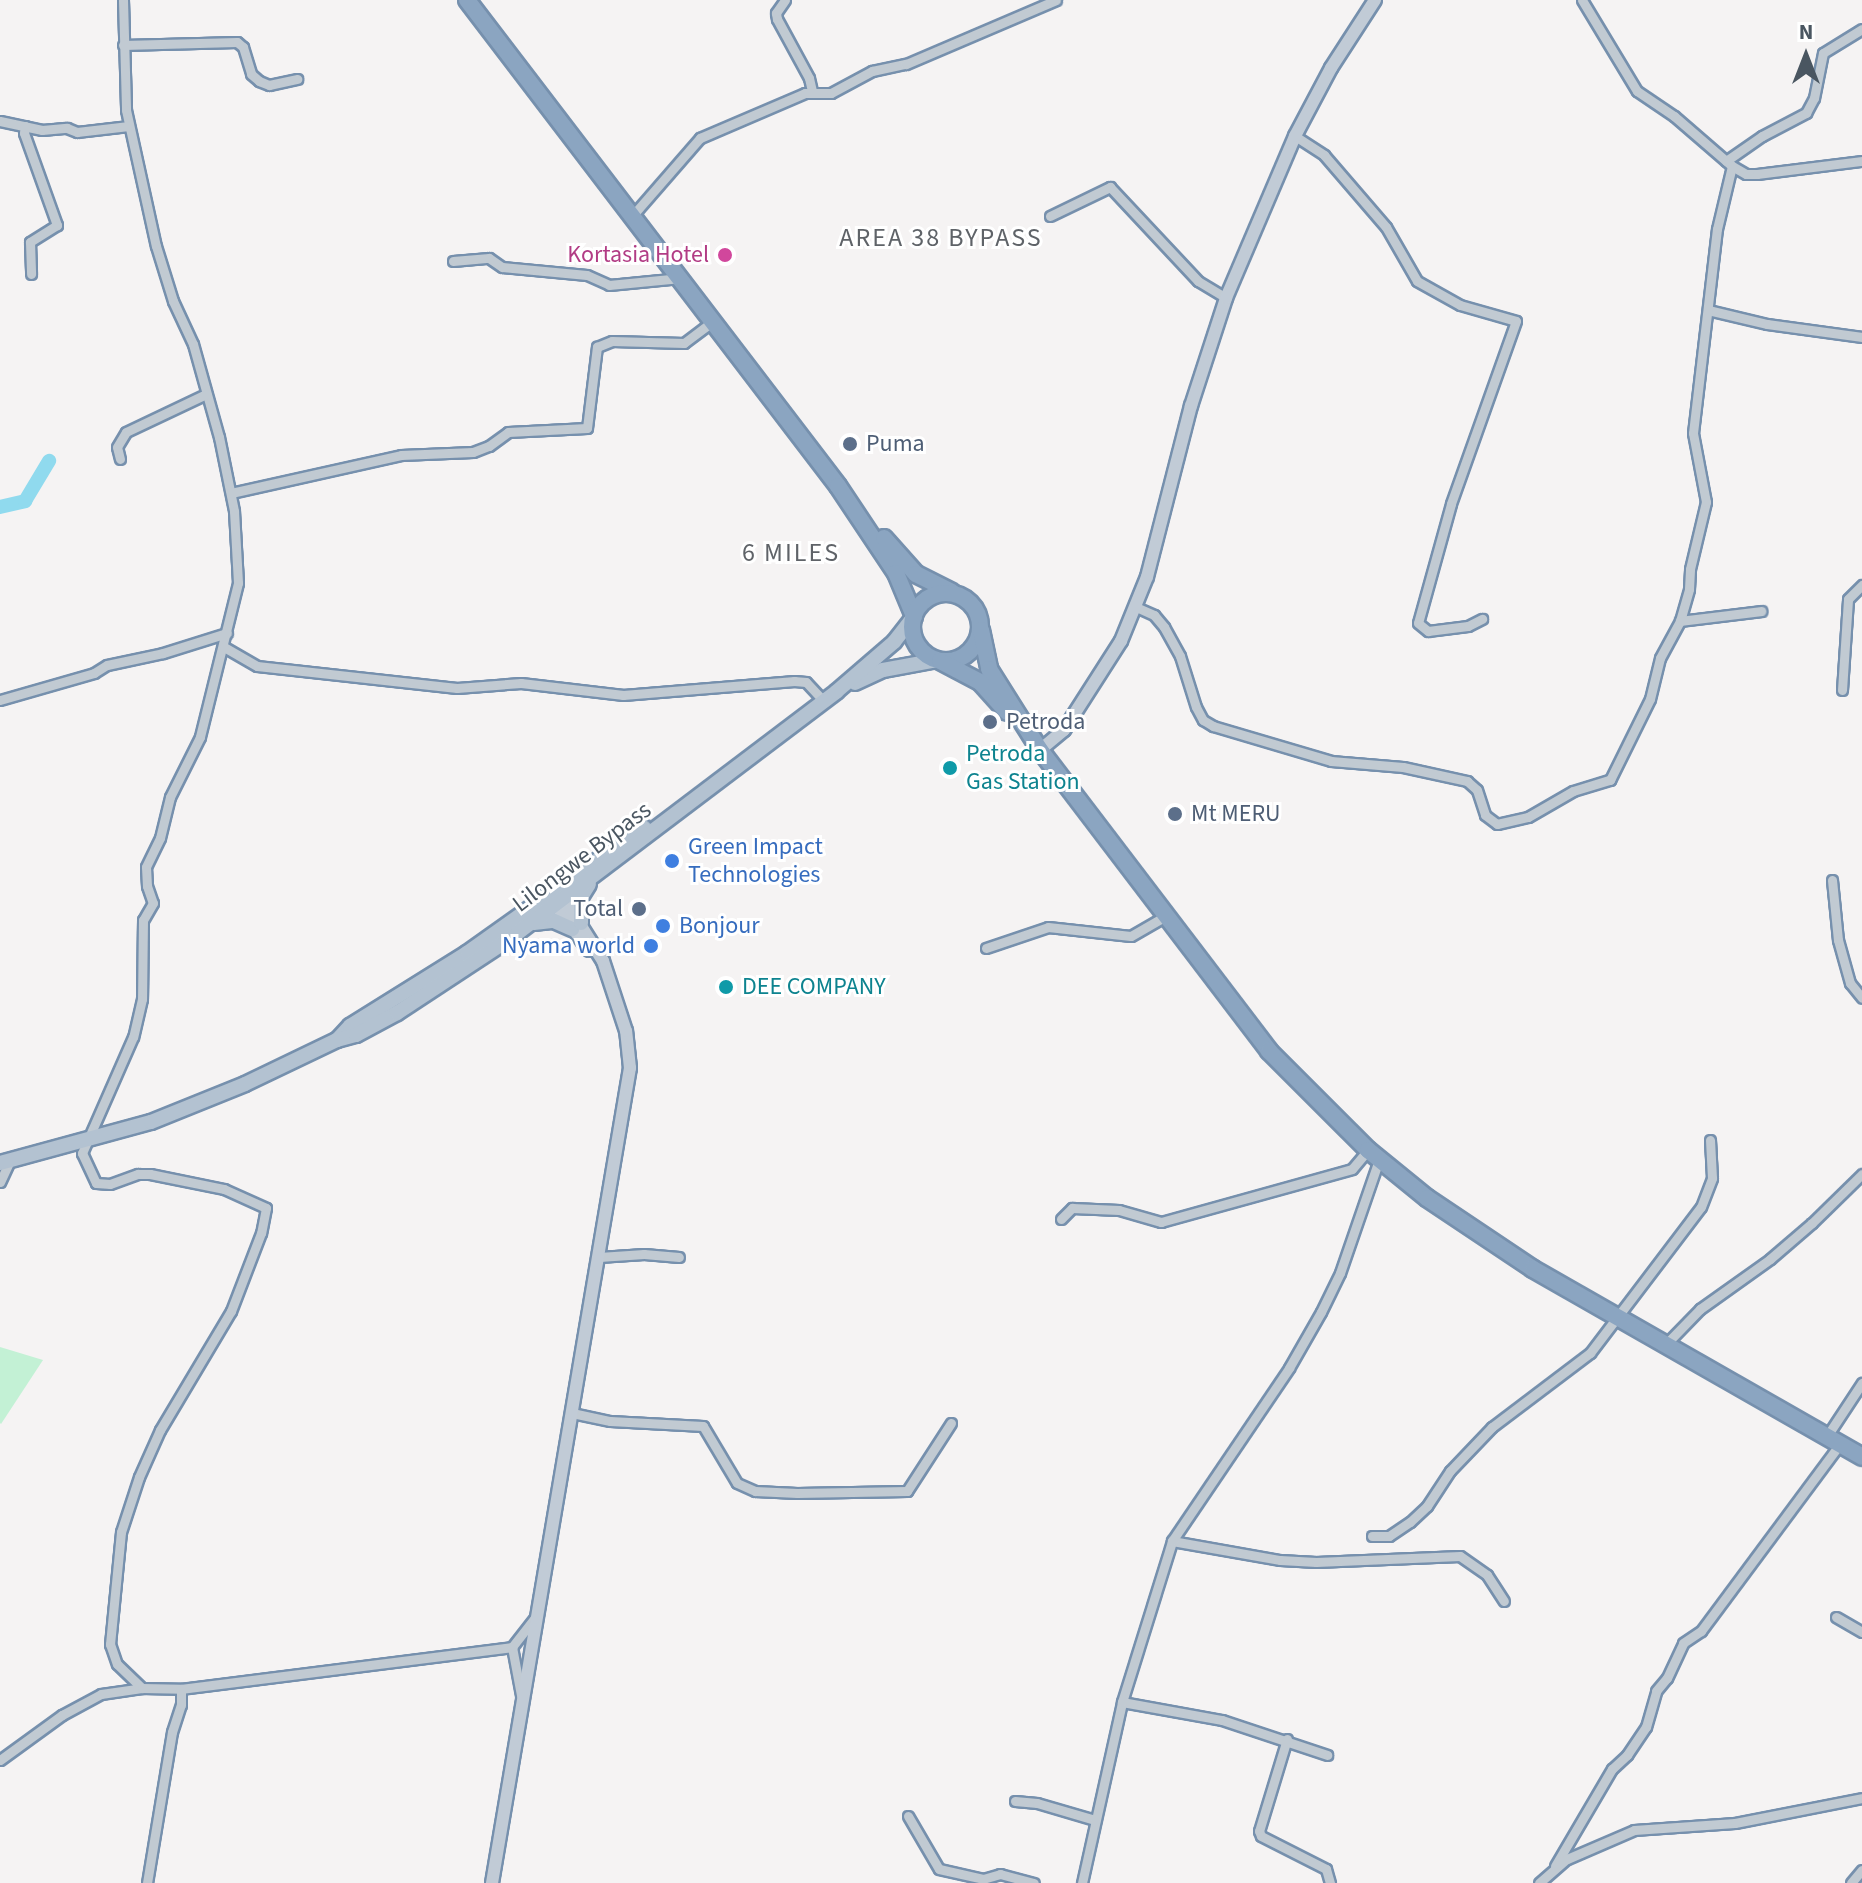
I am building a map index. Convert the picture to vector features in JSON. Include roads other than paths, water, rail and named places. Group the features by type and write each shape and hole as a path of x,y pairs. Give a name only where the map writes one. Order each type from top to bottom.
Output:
{"highway":[{"path":"467,0 838,486 905,587 914,616 913,635 918,646 980,682 1037,747 1276,1059 1373,1155 1481,1236 1862,1457"},
{"path":"838,486 916,574 975,607 989,669 1037,747"},
{"path":"914,616 930,597 956,594"},
{"path":"938,660 950,661 967,655 978,641 981,630"}],"main road":[{"path":"1037,747 1064,730 1072,719 1106,668 1136,607 1156,546 1199,381 1226,298 1295,136 1331,68 1375,0"},
{"name":"Lilongwe Bypass","path":"337,1040 350,1026 607,867 830,696 887,649 914,616"},
{"name":"Lilongwe Bypass","path":"830,696 883,670 938,660"},
{"name":"Lilongwe Bypass","path":"5,1162 151,1122 213,1098 337,1040 356,1035 397,1013 527,926 556,897 669,810 688,802"},
{"path":"576,926 584,891 607,867"},
{"path":"492,1883 630,1068 626,1031 610,978 556,897"},
{"path":"527,926 547,920 576,926"}],"street":[{"path":"123,0 129,126 156,246 173,301 193,344 231,493 238,583 200,737 178,778 155,851 146,867 147,886 153,903 143,920 142,999 133,1037 82,1153 96,1183 110,1184 138,1174 150,1174 224,1189 266,1208 261,1233 231,1311 160,1430 139,1477 121,1532 110,1644 117,1664 142,1688"},
{"path":"785,0 776,13 777,19 809,78 812,91"},
{"path":"633,215 700,138 812,91 831,93 872,71 906,64 1056,0"},
{"path":"1582,0 1637,91 1674,116 1746,174 1862,161"},
{"path":"1136,607 1154,615 1164,627 1180,656 1196,707 1203,720 1213,726 1331,761 1403,767 1467,781 1477,790 1485,815 1503,824 1528,817 1573,791 1610,780 1650,699 1663,650 1680,621 1706,502 1693,433 1717,229 1729,163 1762,136 1806,113 1814,98 1823,53 1862,29"},
{"path":"123,45 237,42 243,47 251,74 259,81 269,85 297,79"},
{"path":"0,121 77,132 129,126"},
{"path":"25,126 24,133 57,225 30,242 31,274"},
{"path":"1295,136 1324,155 1386,227 1417,281 1460,305 1516,321 1451,504 1418,623 1428,631 1468,626 1482,619"},
{"path":"1050,216 1110,187 1198,281 1226,298"},
{"path":"453,261 489,258 502,267 587,275 609,285 681,278"},
{"path":"1708,310 1767,324 1862,337"},
{"path":"231,493 401,455 473,452 489,446 508,432 587,428 597,347 612,341 684,343 713,321"},
{"path":"120,459 117,447 126,432 206,394"},
{"path":"1842,690 1848,599 1862,585"},
{"path":"1680,621 1761,611"},
{"path":"0,700 94,673 107,665 163,653 227,633"},
{"path":"224,647 257,666 457,688 521,683 623,695 794,681 806,682 830,696"},
{"path":"1832,880 1838,940 1850,983 1862,998"},
{"path":"986,948 1048,927 1131,936 1165,916"},
{"path":"1372,1536 1389,1536 1410,1522 1427,1506 1450,1471 1492,1427 1590,1353 1619,1318 1709,1192 1710,1140"},
{"path":"1061,1219 1072,1208 1119,1210 1161,1222 1352,1169 1373,1155"},
{"path":"1082,1883 1122,1702 1172,1541 1289,1368 1321,1312 1340,1273 1373,1155"},
{"path":"0,1182 5,1162"},
{"path":"1666,1344 1692,1316 1812,1223 1862,1174"},
{"path":"599,1257 644,1254 679,1257"},
{"path":"1539,1883 1555,1866 1612,1769 1627,1755 1646,1727 1656,1691 1667,1678 1683,1643 1701,1631 1834,1440 1862,1383"},
{"path":"572,1413 610,1421 703,1426 737,1483 744,1489 797,1493 907,1491 951,1423"},
{"path":"1172,1541 1304,1561 1460,1556 1487,1575 1504,1601"},
{"path":"0,1760 84,1701 101,1694 142,1688 181,1689 512,1647 538,1613"},
{"path":"1836,1617 1862,1632"},
{"path":"512,1647 523,1704"},
{"path":"147,1883 163,1777 181,1705 181,1689"},
{"path":"1122,1702 1222,1720 1250,1732 1287,1739 1327,1755"},
{"path":"1287,1739 1259,1831 1261,1836 1326,1869 1330,1883"},
{"path":"1555,1866 1634,1830 1735,1823 1862,1798"},
{"path":"1015,1801 1037,1803 1095,1820"},
{"path":"908,1816 939,1869 983,1879 1000,1874 1034,1883"},
{"path":"1851,1883 1862,1870"}],"waterway":[{"path":"0,507 25,501 49,461"}],"place":[{"name":"Kortasia Hotel","path":"725,255"},
{"name":"Puma","path":"850,444"},
{"name":"Petroda","path":"990,722"},
{"name":"Petroda Gas Station","path":"950,768"},
{"name":"Mt MERU","path":"1175,814"},
{"name":"Green Impact Technologies","path":"672,861"},
{"name":"Total","path":"639,909"},
{"name":"Bonjour","path":"663,926"},
{"name":"Nyama world","path":"651,946"},
{"name":"DEE COMPANY","path":"726,987"}],"district":[{"name":"AREA 38 BYPASS","path":"941,238"},
{"name":"6 MILES","path":"791,553"}]}
